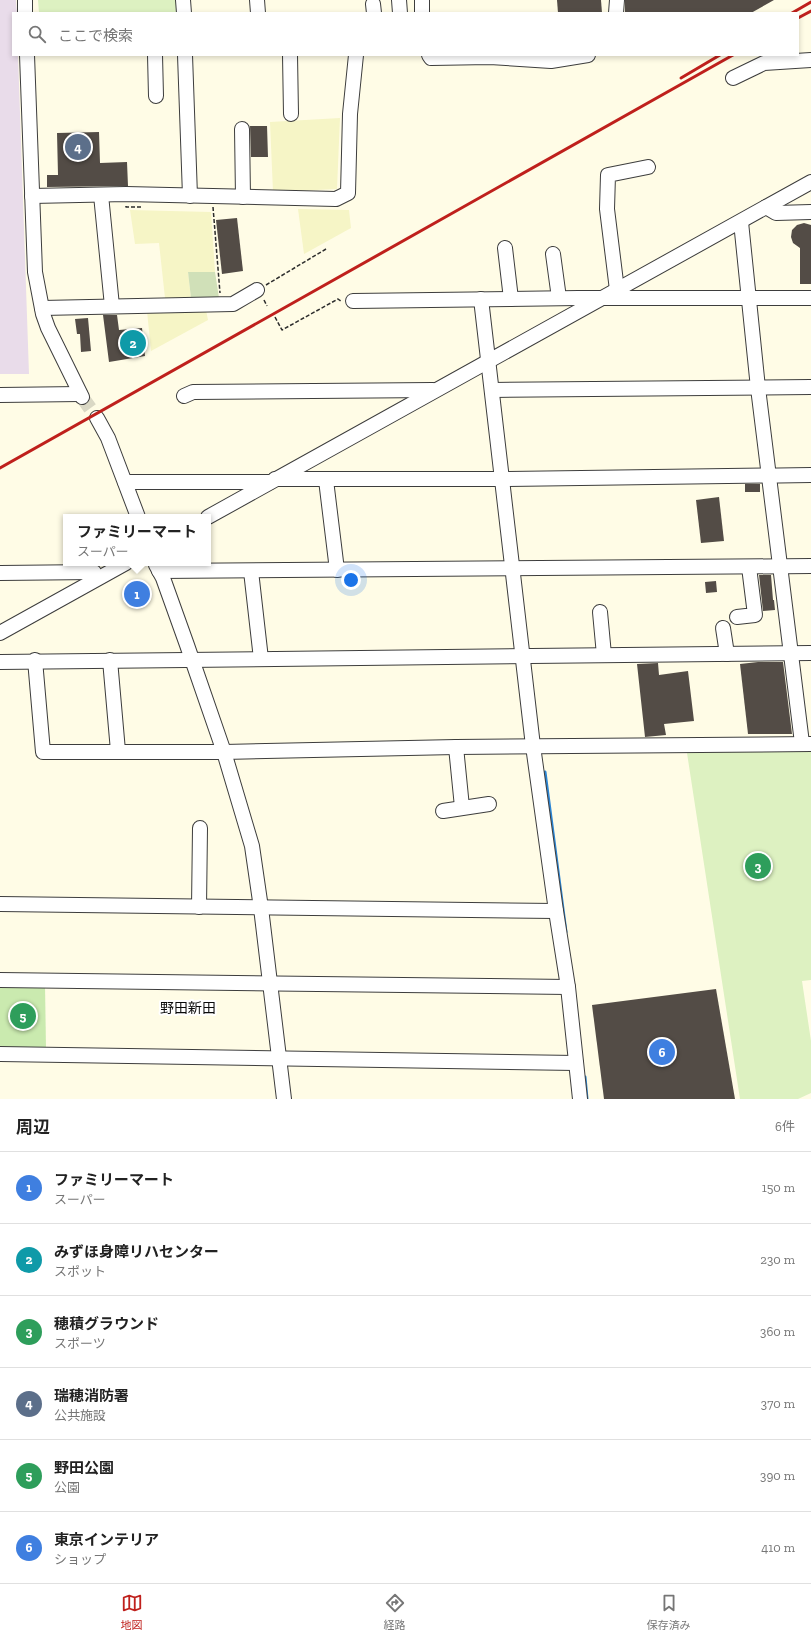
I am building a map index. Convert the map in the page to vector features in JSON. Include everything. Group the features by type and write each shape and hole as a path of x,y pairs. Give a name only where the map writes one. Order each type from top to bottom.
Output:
{"street":[{"path":"25,0 26,12"},
{"path":"183,0 184,12"},
{"path":"258,0 258,12"},
{"path":"399,0 400,12"},
{"path":"422,0 422,12"},
{"path":"616,12 617,0"},
{"path":"0,394 81,395 68,366 55,343 42,308 35,272 27,56"},
{"path":"155,56 156,96"},
{"path":"185,56 190,196"},
{"path":"290,56 292,114"},
{"path":"32,196 126,194 336,199 348,193 350,114 356,56"},
{"path":"429,56 430,58 490,56 551,62 583,56"},
{"path":"733,78 764,63 811,60"},
{"path":"242,129 243,197"},
{"path":"617,290 607,209 608,175 648,167"},
{"path":"211,515 488,360 811,182"},
{"path":"101,195 112,306"},
{"path":"766,207 776,213 811,212"},
{"path":"35,660 43,752 224,752 251,750 807,743 791,654 758,388 750,299 740,222"},
{"path":"505,248 511,299"},
{"path":"554,254 559,298"},
{"path":"42,308 222,305 233,304 257,290"},
{"path":"353,301 559,298 811,298"},
{"path":"481,299 533,746 568,987 580,1099"},
{"path":"492,390 811,387"},
{"path":"184,396 193,392 435,390"},
{"path":"97,418 108,438 137,514"},
{"path":"125,482 770,475 811,476"},
{"path":"326,480 337,570"},
{"path":"0,633 121,566"},
{"path":"157,567 251,571 781,566 811,568"},
{"path":"157,567 163,578 224,752 252,846 284,1099"},
{"path":"737,616 755,615 749,567"},
{"path":"251,571 261,659"},
{"path":"0,573 94,572"},
{"path":"600,612 604,655"},
{"path":"723,628 727,654"},
{"path":"0,662 35,660 192,660 811,653"},
{"path":"110,660 118,751"},
{"path":"456,747 462,807"},
{"path":"443,811 489,804"},
{"path":"199,907 200,828"},
{"path":"0,904 556,911"},
{"path":"0,980 568,987"},
{"path":"0,1054 576,1063"}],"path":[{"path":"126,194 126,207 142,207"},
{"path":"213,205 222,305"},
{"path":"257,290 326,249"},
{"path":"275,317 282,330 338,299 343,303 353,301"}],"shaded area":[{"path":"0,0 16,0 17,12 12,12 12,56 18,56 29,374 0,374"}],"green space":[{"path":"38,0 176,0 176,12 39,12"},
{"path":"340,118 337,189 273,192 270,122"},
{"path":"298,209 349,210 351,228 304,254"},
{"path":"130,210 211,212 215,272 188,272 191,298 165,298 159,243 135,244"},
{"path":"188,272 215,272 219,298 191,298"},
{"path":"206,310 208,320 151,351 147,311"},
{"path":"811,750 811,980 802,981 811,1041 811,1093 798,1099 740,1099 687,753"},
{"path":"0,984 45,984 46,1049 0,1048"}],"building":[{"path":"557,0 601,0 602,12 558,12"},
{"path":"625,0 774,0 753,12 625,12"},
{"path":"250,126 267,126 268,157 251,157"},
{"path":"99,132 100,163 127,162 128,186 47,187 47,175 58,175 57,133"},
{"path":"237,218 243,271 222,274 216,220"},
{"path":"804,223 811,225 811,284 800,284 800,248 793,243 791,237 792,230 797,225"},
{"path":"103,315 117,315 119,330 142,328 145,356 109,362"},
{"path":"88,318 91,351 81,352 80,334 77,334 75,319"},
{"path":"745,484 760,484 760,492 745,492"},
{"path":"719,497 724,541 701,543 696,500"},
{"path":"759,575 771,575 775,610 763,611"},
{"path":"716,581 717,592 706,593 705,582"},
{"path":"783,662 792,734 748,734 740,664"},
{"path":"658,663 659,675 688,671 694,721 664,724 666,735 645,737 637,664"},
{"path":"716,989 735,1099 604,1099 592,1005"}],"waterway":[{"path":"545,772 566,932"},
{"path":"585,1077 587,1099"}],"tunnel":[{"path":"82,397 97,418"}],"railway":[{"path":"794,12 811,2"},
{"path":"799,17 811,11"},
{"path":"681,78 718,56"},
{"path":"0,468 731,56"}],"place":[{"name":"瑞穂消防署","path":"78,147"},
{"name":"みずほ身障リハセンター","path":"133,343"},
{"name":"ファミリーマート","path":"137,594"},
{"name":"穂積グラウンド","path":"758,866"},
{"name":"野田公園","path":"23,1016"},
{"name":"東京インテリア","path":"662,1052"}],"district":[{"name":"野田新田","path":"188,1008"}]}
